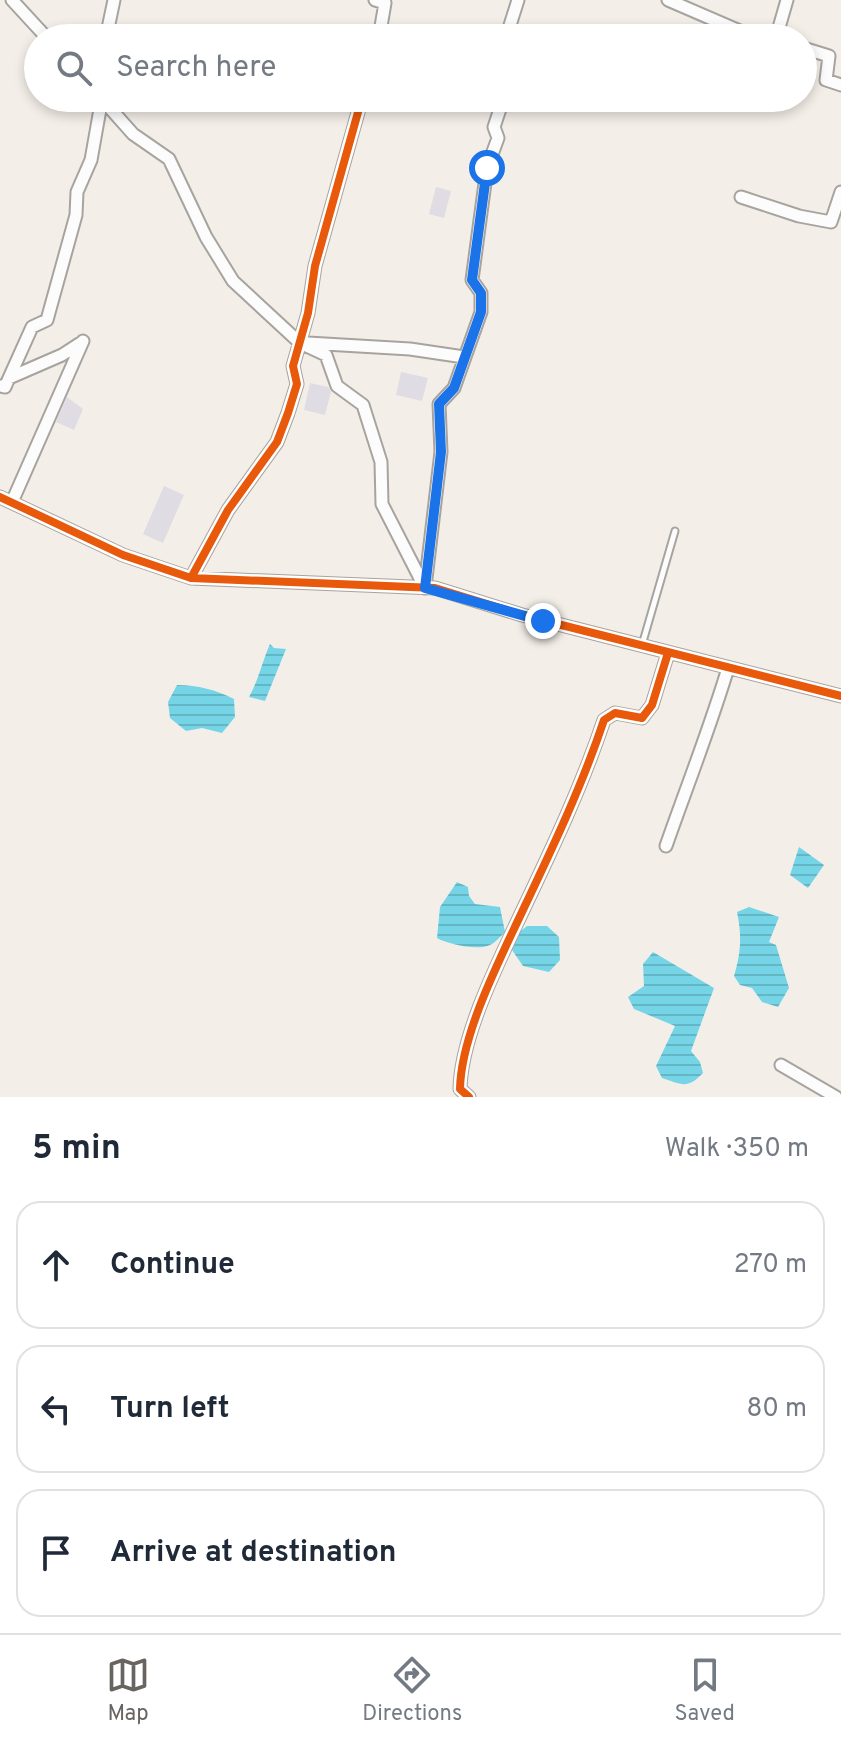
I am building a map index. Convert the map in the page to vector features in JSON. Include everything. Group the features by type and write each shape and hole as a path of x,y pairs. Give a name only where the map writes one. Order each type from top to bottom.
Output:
{"street":[{"path":"12,0 34,24"},
{"path":"109,24 114,0"},
{"path":"510,24 518,0"},
{"path":"668,0 724,24"},
{"path":"780,24 787,0"},
{"path":"380,24 382,1"},
{"path":"817,52 829,56 826,80 841,85"},
{"path":"4,382 32,327 47,320 76,215 77,192 91,160 100,112"},
{"path":"114,112 133,134 169,159 206,237 233,281 300,343 326,355 337,386 363,405 381,462 382,504 425,588"},
{"path":"191,578 228,510 277,442 297,384 293,366 308,313 315,266 358,112"},
{"path":"425,588 441,452 439,404 454,388 481,312 481,293 472,280 487,168 498,138 494,127 496,112"},
{"path":"741,197 799,216 831,222 841,192"},
{"path":"4,382 62,355 83,341 12,502"},
{"path":"300,343 410,349 464,357"},
{"path":"0,497 123,555 191,578 425,588 841,696"},
{"path":"469,1097 460,1089 460,1070 489,983 543,867 604,720 615,713 642,718 652,705 668,653"},
{"path":"666,846 712,722 728,668"},
{"path":"781,1065 836,1097"}],"lane":[{"path":"642,646 675,531"}],"water":[{"path":"270,644 274,648 286,649 265,701 249,697"},
{"path":"177,685 207,689 234,699 235,717 222,733 202,728 186,731 170,718 168,702"},
{"path":"799,847 824,865 808,888 790,875"},
{"path":"457,882 468,887 469,896 475,904 500,907 505,932 492,944 471,947 437,938 440,907"},
{"path":"749,907 779,917 769,942 776,945 789,988 778,1007 762,1002 752,988 740,985 734,976 740,944 737,912"},
{"path":"527,926 547,926 559,937 560,960 549,972 523,966 512,950 517,934"},
{"path":"653,952 714,988 691,1051 700,1062 703,1073 688,1084 662,1078 656,1066 675,1026 634,1009 628,997 644,986 643,964"}],"building":[{"path":"436,187 451,191 444,218 429,214"},
{"path":"401,372 428,378 422,401 396,395"},
{"path":"310,383 328,387 331,392 325,415 304,410"},
{"path":"67,397 83,409 74,430 56,422"},
{"path":"164,486 184,495 163,543 143,534"}],"cycle path":[{"path":"0,497 123,555 191,578 228,510 277,442 288,413 297,384 293,366 308,313 315,266 358,112"},
{"path":"191,578 435,588 522,615 841,696"},
{"path":"469,1097 460,1089 474,1022 566,817 604,720 615,713 642,718 652,705 668,653"}],"route":[{"path":"487,168 472,280 481,293 481,312 454,388 439,404 441,452 425,588 435,588 543,621"}]}
